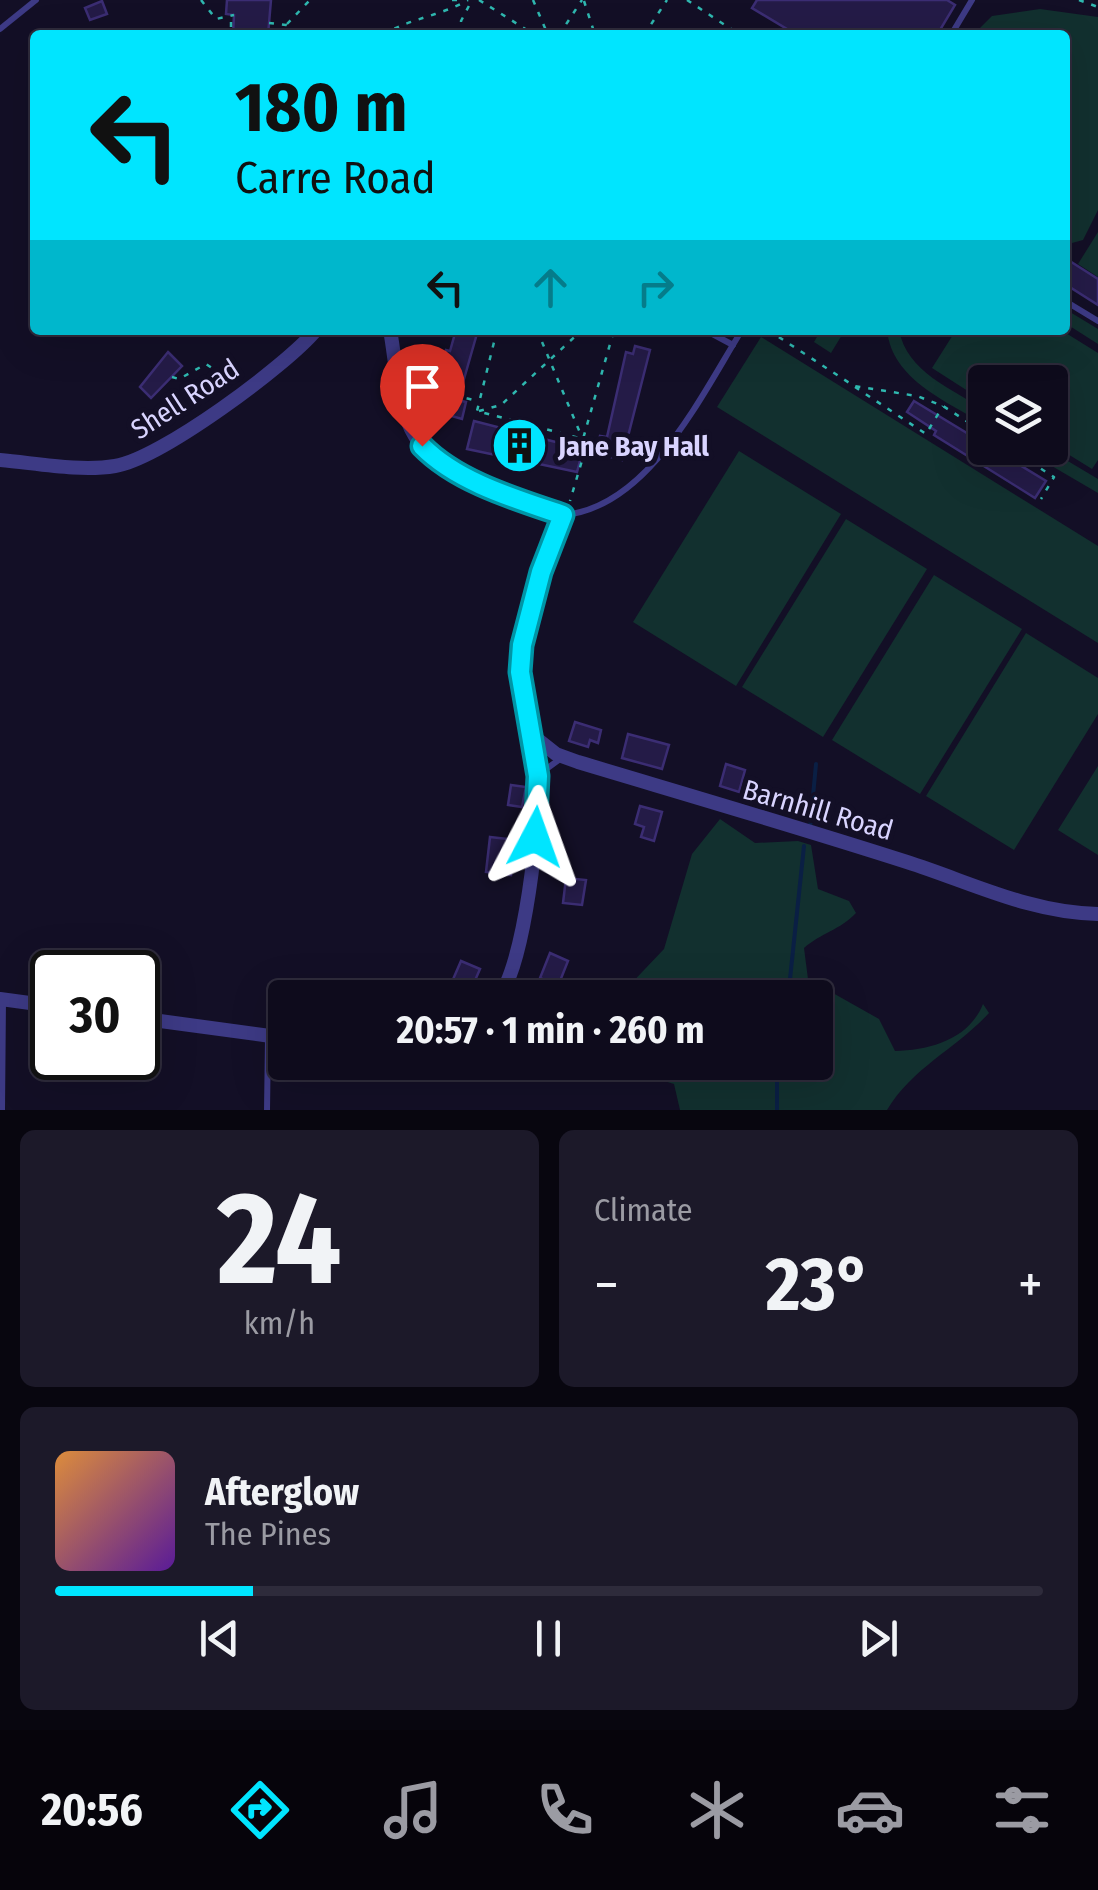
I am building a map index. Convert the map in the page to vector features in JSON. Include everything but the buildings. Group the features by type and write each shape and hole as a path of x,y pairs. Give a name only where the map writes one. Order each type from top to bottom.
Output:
{"street":[{"name":"Shell Road","path":"1,461 110,467 126,464 173,440 284,362 308,335"},
{"path":"391,335 411,430 439,463 563,515 541,572 522,645 520,672 540,804 515,962 509,980"},
{"name":"Barnhill Road","path":"531,735 565,758 909,862 1031,905 1098,914"},
{"path":"2,999 30,1003"},
{"path":"160,1021 268,1036"}],"lane":[{"path":"0,29 36,0"},
{"path":"953,30 972,0"},
{"path":"1070,304 1098,321"},
{"path":"714,335 733,345"},
{"path":"563,515 580,514 615,496 660,455 739,335"},
{"path":"538,776 565,758"},
{"path":"2,999 2,1110"},
{"path":"267,1110 268,1036"}],"path":[{"path":"201,0 211,16 232,16 231,30"},
{"path":"286,25 310,0"},
{"path":"393,30 470,0"},
{"path":"461,30 460,21 470,0"},
{"path":"479,0 527,30"},
{"path":"533,0 546,30"},
{"path":"562,30 583,0"},
{"path":"583,0 593,30"},
{"path":"647,30 667,0"},
{"path":"687,0 732,30"},
{"path":"1080,0 1098,7"},
{"path":"269,23 294,30"},
{"path":"514,30 518,24"},
{"path":"775,30 779,24"},
{"path":"477,411 496,335"},
{"path":"540,335 586,447 563,515"},
{"path":"477,411 501,405 577,335"},
{"path":"584,438 613,335"},
{"path":"776,335 926,434 943,406"},
{"path":"172,376 180,379 206,364 231,379 239,392"},
{"path":"398,381 440,391"},
{"path":"854,386 943,406 968,422"},
{"path":"454,395 479,402"},
{"path":"477,411 584,438"},
{"path":"1034,465 1054,478 1041,499"}],"green space":[{"path":"1040,9 1098,17 1098,210 1083,240 1070,242 1070,30 978,30 992,16"},
{"path":"1098,232 1098,277 1078,264"},
{"path":"1070,312 1098,329 1098,344 1070,326"},
{"path":"818,335 842,335 831,353 814,342"},
{"path":"888,335 901,335 921,368 968,400 968,415 924,387 899,363"},
{"path":"953,335 1069,335 1098,353 1098,460 1092,469 1068,454 1068,365 968,365 968,391 932,368"},
{"path":"761,337 1098,546 1098,643 717,407"},
{"path":"739,451 841,514 736,686 633,622"},
{"path":"1068,461 1098,479 1098,493 1050,465 1068,465"},
{"path":"846,519 927,569 823,737 742,687"},
{"path":"934,575 1022,629 920,794 832,740"},
{"path":"1026,633 1098,678 1098,714 1014,850 926,796"},
{"path":"1098,766 1098,855 1058,830"},
{"path":"720,819 755,843 798,841 811,845 818,889 849,901 856,913 804,948 810,980 635,980 664,949 692,854"},
{"path":"833,993 879,1019 895,1051 947,1040 968,1026 983,1004 989,1013 909,1082 887,1110 680,1110 674,1084 661,1080 833,1080"}],"waterway":[{"path":"810,828 816,764"},
{"path":"790,980 804,846"},
{"path":"777,1080 777,1110"}],"place":[{"name":"Jane Bay Hall","path":"519,446"}],"route":[{"path":"422,446 439,463 464,476 563,515 541,572 522,645 520,672 540,804 535,837"}]}
